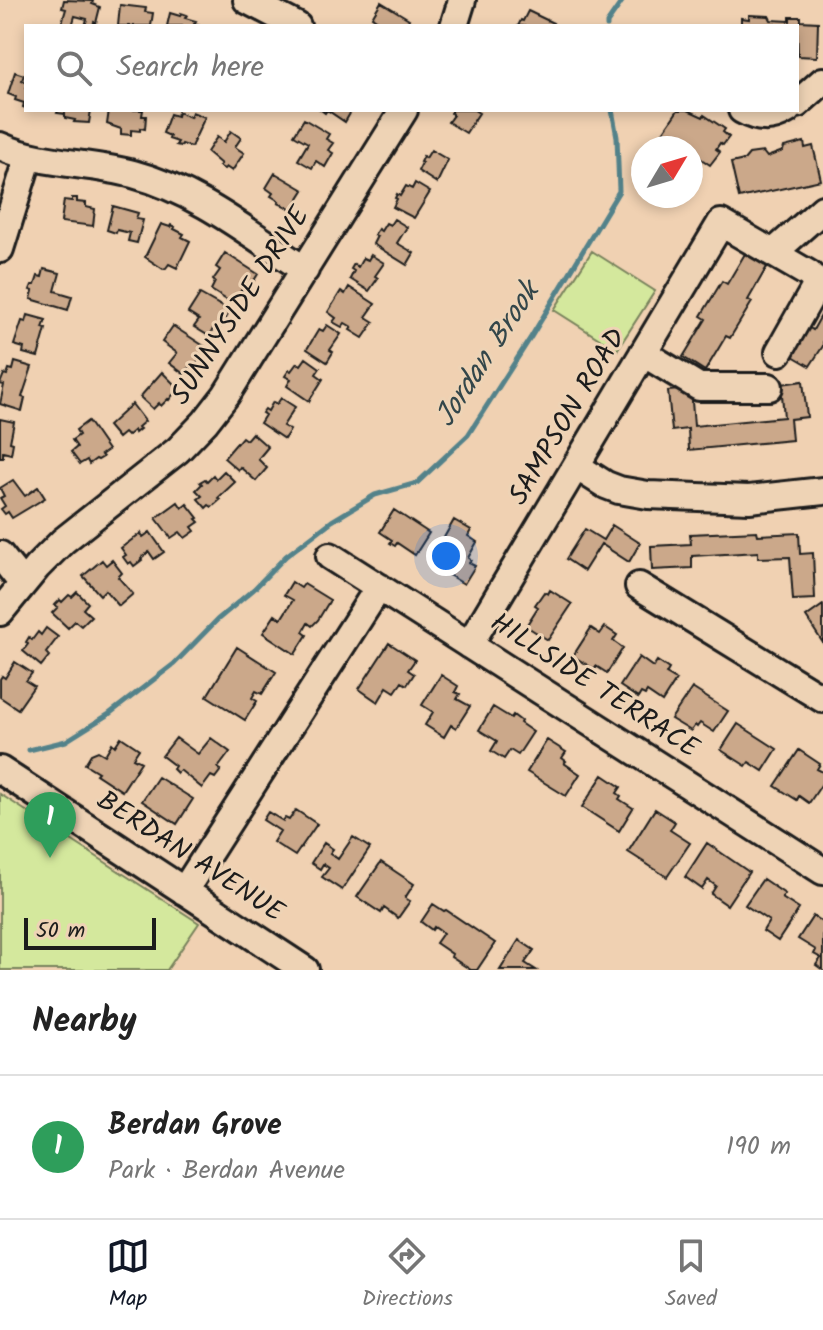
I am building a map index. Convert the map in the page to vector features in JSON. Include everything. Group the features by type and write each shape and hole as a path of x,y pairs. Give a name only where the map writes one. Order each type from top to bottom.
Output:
{"street":[{"path":"247,0 293,24"},
{"path":"455,24 462,0"},
{"name":"SUNNYSIDE DRIVE","path":"0,612 63,541 178,450 205,422 226,395 403,112"},
{"path":"746,112 755,117 769,118 782,112"},
{"path":"0,146 29,156 99,166 164,184 206,205 305,270"},
{"path":"0,249 29,156"},
{"path":"779,352 814,290 815,281 809,274 773,253 823,209"},
{"name":"SAMPSON ROAD","path":"469,645 721,223 773,253"},
{"path":"643,353 699,387 769,387"},
{"path":"576,466 606,485 648,495 749,499 823,491"},
{"path":"0,555 23,584"},
{"name":"HILLSIDE TERRACE","path":"330,556 823,871"},
{"path":"639,586 823,699"},
{"path":"184,891 379,587"},
{"name":"BERDAN AVENUE","path":"0,770 299,968"}],"green space":[{"path":"592,251 655,291 617,350 554,310"},
{"path":"0,794 199,923 167,970 0,970"}],"building":[{"path":"64,0 93,1 92,4 100,7 94,24 86,24 87,19 75,16 73,24 62,24 66,9 62,8"},
{"path":"381,2 409,19 406,24 378,24 372,17"},
{"path":"120,5 146,8 145,12 153,13 151,24 118,24"},
{"path":"528,11 553,23 519,24"},
{"path":"170,13 180,16 181,13 187,15 185,18 196,21 194,24 167,24"},
{"path":"749,15 790,21 790,17 801,17 801,21 818,22 817,57 799,56 799,24 741,24 741,18 749,19"},
{"path":"15,72 24,75 24,103 8,94"},
{"path":"91,112 89,123 74,122 65,118 65,114 57,113"},
{"path":"109,112 143,112 142,116 146,116 145,129 131,130 131,135 121,134 121,129 107,124"},
{"path":"178,112 190,117 192,112 205,117 191,147 176,145 178,142 163,133 170,114 177,116"},
{"path":"330,112 351,112 345,122"},
{"path":"677,112 692,112 704,115 725,129 723,132 729,137 723,145 720,143 716,149 720,152 710,165 703,160 703,136 669,136 663,132"},
{"path":"451,113 479,113 466,133 448,122 453,115"},
{"path":"304,119 329,134 326,139 333,143 328,150 333,153 325,167 316,161 312,168 298,160 308,143 294,135"},
{"path":"231,131 241,138 235,147 244,153 232,171 219,166 221,164 207,152 217,137 224,142"},
{"path":"804,142 805,148 813,146 821,180 739,198 731,163 744,160 749,154 763,152 767,157 783,151 784,147"},
{"path":"431,150 448,160 437,183 418,171 423,156 426,158"},
{"path":"275,173 304,190 292,209 278,203 266,188"},
{"path":"415,183 430,192 414,218 393,207 397,194 400,196 406,186 412,189"},
{"path":"72,198 95,209 93,226 61,222 64,200 72,201"},
{"path":"113,206 138,213 136,219 143,220 137,243 128,241 130,233 107,230"},
{"path":"394,219 407,227 397,243 414,253 407,265 373,244 378,229 381,231 386,223 390,225"},
{"path":"161,224 175,227 184,234 182,237 190,241 177,268 169,264 163,269 145,257"},
{"path":"746,252 768,265 748,300 752,302 705,371 683,357 706,319 701,316 722,281 727,284"},
{"path":"225,253 258,274 247,292 242,289 230,302 211,290 220,270 216,267"},
{"path":"371,255 384,263 369,291 350,279 354,264 358,267 363,258 368,260"},
{"path":"44,269 60,273 55,291 72,296 68,310 31,299 32,285 35,285 38,276 42,277"},
{"path":"349,287 375,304 366,317 374,322 363,338 345,323 342,327 333,322 336,318 328,312 341,291 345,294"},
{"path":"200,294 230,311 223,324 217,331 213,329 209,336 194,327 199,320 188,313"},
{"path":"823,312 823,346 810,366 791,355 808,327 813,330"},
{"path":"28,315 46,320 38,357 23,353 24,348 14,345 22,321 26,322"},
{"path":"327,325 341,334 330,350 333,352 327,362 307,349 319,329 323,331"},
{"path":"173,326 207,348 192,370 189,367 184,374 169,363 177,353 162,342"},
{"path":"306,358 320,368 316,374 323,379 309,401 287,386 291,379 285,376"},
{"path":"15,362 32,367 22,397 25,398 22,411 0,404 4,385 0,384 4,374 7,375 9,369 13,370"},
{"path":"162,372 178,388 169,400 153,409 140,397"},
{"path":"803,381 807,417 790,419 792,440 689,450 688,429 672,431 668,391 691,389 694,426 784,417 781,384"},
{"path":"281,398 295,407 283,426 290,430 284,439 260,423 265,409 268,411 273,402 277,404"},
{"path":"132,404 145,421 135,433 134,430 118,438 108,426"},
{"path":"0,419 14,422 11,454 3,452 3,457 0,457"},
{"path":"88,421 108,450 98,460 80,464 71,452 77,447 72,440 79,435 76,430"},
{"path":"252,433 268,447 258,459 267,468 256,481 224,458 242,437 246,440"},
{"path":"224,471 235,482 218,498 220,500 206,508 198,499 202,496 196,490 202,484 200,482 207,481 213,475 216,479"},
{"path":"13,480 25,496 38,487 45,498 12,518 1,509 5,506 0,498 4,496 0,488"},
{"path":"178,502 182,508 187,504 199,522 192,527 195,531 185,538 180,532 171,538 156,518"},
{"path":"394,510 429,533 415,555 397,543 395,546 390,543 392,540 380,532"},
{"path":"454,520 471,530 468,536 477,542 468,558 471,560 469,563 475,566 464,584 433,566 446,544 442,541"},
{"path":"612,525 640,543 629,562 601,544 584,571 566,559 585,529 603,540"},
{"path":"757,531 758,535 799,533 800,554 813,553 815,599 793,600 790,557 758,558 758,552 692,556 692,568 652,570 651,546 691,544 690,534"},
{"path":"150,532 164,552 154,559 149,552 134,566 131,562 128,564 121,548 141,533 143,537"},
{"path":"102,560 106,565 112,560 122,573 118,577 133,594 119,606 105,590 100,595 83,576"},
{"path":"292,582 301,588 304,584 330,600 318,620 312,626 308,623 303,632 307,635 295,654 263,633 275,615 281,619 293,600 284,595"},
{"path":"550,590 572,604 548,640 526,626 538,607 535,605 544,592 548,594"},
{"path":"77,592 88,603 83,609 91,616 81,626 75,621 68,628 52,613 60,600 62,602"},
{"path":"823,605 823,643 806,617"},
{"path":"605,627 617,635 613,641 623,648 607,673 573,656 591,628 600,634"},
{"path":"46,628 58,637 41,666 23,651 29,637 32,640"},
{"path":"389,643 415,660 408,670 414,674 407,685 402,682 395,692 387,687 378,702 359,689"},
{"path":"237,647 276,672 262,694 256,691 252,698 257,701 245,720 207,696"},
{"path":"639,657 653,667 657,661 669,669 666,674 676,680 662,702 647,692 645,695 641,693 638,698 620,686"},
{"path":"15,662 32,673 26,681 34,686 18,709 0,697 0,679 2,676 5,678"},
{"path":"441,675 458,686 455,692 460,694 457,699 470,706 456,728 451,725 444,737 425,725 433,712 422,705"},
{"path":"692,688 728,711 714,732 700,723 691,731 671,719"},
{"path":"493,707 511,718 513,715 533,732 518,755 510,750 504,759 491,751 497,741 479,730"},
{"path":"738,724 777,749 763,771 749,762 746,766 721,750"},
{"path":"121,737 139,749 133,758 141,762 122,791 85,764 91,754 98,751 105,755 112,743 115,746"},
{"path":"176,738 198,754 211,738 230,752 215,778 211,776 202,788 180,770 177,773 173,769 175,766 162,756"},
{"path":"547,740 566,752 562,758 566,761 564,763 580,774 566,796 527,772"},
{"path":"799,750 820,764 817,769 823,772 823,782 809,803 799,796 797,800 775,786"},
{"path":"603,775 621,787 617,793 621,796 619,799 633,808 619,831 582,807"},
{"path":"158,777 193,799 177,824 142,801"},
{"path":"655,809 675,822 670,830 690,843 667,877 628,852"},
{"path":"296,810 317,824 295,856 273,842 280,831 263,820 268,812 283,821 285,818 289,820"},
{"path":"353,837 370,848 342,890 322,877 329,868 323,864 320,869 311,863 324,843 333,849 330,853 338,859"},
{"path":"707,843 749,872 727,905 711,894 716,886 708,880 702,889 685,877"},
{"path":"381,862 414,884 405,898 410,901 398,918 384,908 381,913 357,897"},
{"path":"763,879 785,894 782,898 799,909 778,941 763,931 769,921 745,905"},
{"path":"433,904 495,943 477,970 471,970 451,957 452,954 436,943 443,933 421,922"},
{"path":"813,916 823,923 823,970 816,965 821,958 814,954 816,950 798,939"},
{"path":"519,940 534,950 525,963 536,970 500,970"}],"waterway":[{"name":"Jordan Brook","path":"607,24 623,0"},
{"name":"Jordan Brook","path":"29,750 66,741 109,714 174,664 286,556 332,521 375,495 417,483 468,435 619,191 617,137 612,112"}],"place":[{"name":"Berdan Grove","path":"50,858"}]}
